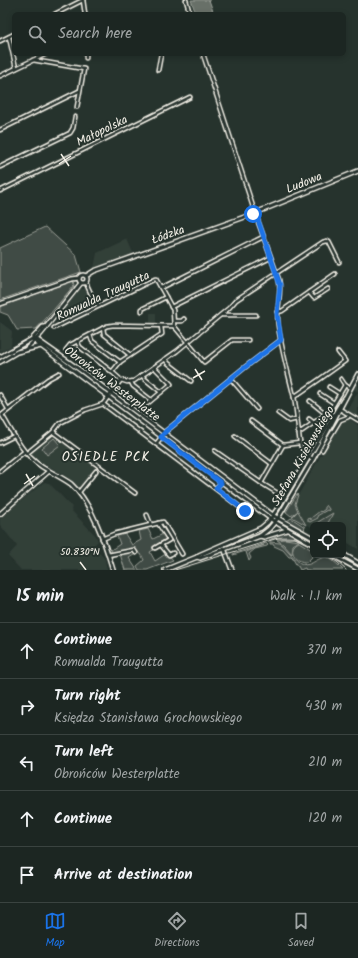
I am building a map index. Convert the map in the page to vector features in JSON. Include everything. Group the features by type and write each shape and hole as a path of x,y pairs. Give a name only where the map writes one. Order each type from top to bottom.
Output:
{"main road":[{"name":"Ludowa","path":"256,212 358,171"},
{"name":"Łódzka","path":"86,276 94,271 256,212"},
{"path":"0,304 72,279 79,278 82,275 86,276 88,279 86,283 81,283"},
{"path":"79,278 81,283"},
{"path":"25,350 45,329 81,283"},
{"path":"0,357 34,339"},
{"name":"Obrońców Westerplatte","path":"34,339 41,346 221,483 275,522 310,542"},
{"name":"Obrońców Westerplatte","path":"34,339 111,393 274,516 310,536"},
{"path":"0,362 16,352 41,346"},
{"name":"Stefana Kisielewskiego","path":"260,536 267,531 278,518 313,459 358,374"},
{"name":"Stefana Kisielewskiego","path":"197,557 261,528 274,516 339,409"},
{"path":"0,514 49,471 69,483 86,501 113,570"},
{"path":"165,570 197,557 200,558 224,550 260,536 264,537 287,530"},
{"path":"222,545 233,569"},
{"path":"346,556 358,562"},
{"path":"338,558 358,569"}],"street":[{"path":"59,12 83,0 85,12"},
{"path":"186,0 189,12"},
{"path":"0,41 12,35"},
{"path":"9,37 12,50"},
{"path":"13,56 16,68"},
{"path":"0,76 42,56"},
{"path":"158,70 161,56"},
{"path":"205,56 276,274 280,290 277,312 281,340 294,397 301,449 304,454 313,459"},
{"path":"33,60 84,69 77,107"},
{"path":"0,130 79,91"},
{"name":"Małopolska","path":"0,191 190,98"},
{"path":"0,167 70,133 73,128 75,117"},
{"name":"Romualda Traugutta","path":"54,328 155,279 161,288 264,237"},
{"path":"77,341 80,347 121,380 131,382 187,343 221,315 236,300 325,241 329,242 339,262"},
{"path":"171,306 270,258"},
{"path":"277,312 282,311 335,274"},
{"path":"86,283 92,296 100,306"},
{"path":"161,288 171,306 174,326 204,362 232,340 248,340"},
{"path":"309,292 314,298 328,289"},
{"path":"142,311 166,297"},
{"path":"221,315 256,315"},
{"path":"174,320 182,321 184,319"},
{"path":"66,350 70,345 77,341 103,328 114,325 174,326"},
{"path":"112,372 120,362 162,334 162,326"},
{"path":"103,328 104,334 130,355"},
{"path":"90,335 92,341 120,362"},
{"path":"156,444 164,434 231,378 281,340"},
{"path":"294,397 345,361 338,352"},
{"path":"165,359 191,381"},
{"path":"147,404 171,385 171,382 156,371 154,367"},
{"path":"49,471 35,463 25,453 2,415 59,372"},
{"path":"142,375 162,392"},
{"path":"231,378 257,409"},
{"path":"341,379 345,385 350,388"},
{"path":"121,380 103,404 245,511"},
{"path":"131,382 132,386 151,400"},
{"name":"Stefana Kisielewskiego","path":"298,432 302,431 329,412 345,385"},
{"path":"329,387 340,394"},
{"path":"320,394 334,403"},
{"path":"0,395 8,409"},
{"path":"310,401 326,414"},
{"name":"Obrońców Westerplatte","path":"0,471 53,432 60,423 85,410 103,404"},
{"path":"339,409 358,420"},
{"path":"278,413 289,421 296,419"},
{"path":"322,450 340,420 348,417 349,415"},
{"path":"309,418 314,423"},
{"path":"251,421 283,445 300,443"},
{"path":"53,432 135,493"},
{"path":"0,443 14,436"},
{"path":"235,436 272,464"},
{"path":"261,483 283,445"},
{"path":"215,451 279,494"},
{"path":"79,492 96,470"},
{"path":"216,488 221,483"},
{"path":"148,515 151,525"},
{"path":"102,539 114,534 163,522 182,554"},
{"path":"155,548 169,540 158,523"},
{"path":"161,545 169,555 173,553"},
{"path":"108,555 134,550 136,553"}],"shaded area":[{"path":"191,0 209,0 213,12 195,12"},
{"path":"45,227 76,255 81,272 0,300 0,248"},
{"path":"127,239 134,255 94,268 97,253"},
{"path":"73,281 74,285 36,329 17,330 8,315 0,312 0,307"},
{"path":"74,286 76,287 56,312 38,330 37,329 51,315"},
{"path":"80,289 87,289 96,304 95,306 60,323 57,319"},
{"path":"150,313 156,313 156,324 150,324"},
{"path":"0,322 12,331 11,346 0,352"},
{"path":"358,382 358,392 354,389"},
{"path":"358,392 358,418 346,411"},
{"path":"348,418 358,425 358,549 346,542 346,522 310,522 310,526 288,513 340,422"},
{"path":"53,435 95,467 80,488 66,476 40,462 30,454"},
{"path":"54,438 60,445 47,455 42,448"},
{"path":"191,457 266,512 234,491"},
{"path":"44,482 49,483 72,507 71,510 96,536 98,541 93,546 105,559 107,570 21,570 8,556 17,546 0,525 0,518"},
{"path":"297,494 295,504 298,511 291,516 286,512"},
{"path":"326,505 329,511 327,510 317,516 318,518 310,522 308,521 308,519 310,518 311,520 311,518 325,509"},
{"path":"298,511 306,525 292,517"},
{"path":"333,513 328,522 318,522"},
{"path":"291,518 305,527 304,530 286,522"},
{"path":"265,527 267,529 230,547 229,545 250,536"},
{"path":"148,529 153,539 163,534 166,539 154,546 155,549 150,552 155,561 167,553 173,560 147,570 139,570 137,566 144,560 141,554 137,553 129,558 137,570 125,570 120,554 113,556 111,550 120,544 117,536 125,534 132,545 141,540 139,531"},
{"path":"286,531 310,544 292,537 282,537 269,540 276,537 275,534"},
{"path":"285,539 299,541 293,545 292,554 277,540"},
{"path":"270,542 280,543 302,564 306,565 322,558 329,558 343,570 306,570 305,568 300,570 293,559 283,550 274,546 273,544 270,544"},
{"path":"299,542 310,549 311,558 307,562 303,562 296,558 293,551 295,545"},
{"path":"266,543 268,545 267,546 255,549 249,554 251,558 249,561 246,552 264,545 233,555 233,554"}],"tram line":[{"path":"175,570 278,538 295,538 310,546"},
{"path":"330,558 346,570"}],"district":[{"name":"OSIEDLE PCK","path":"106,457"}],"route":[{"path":"245,511 216,488 221,483 161,437 166,431 231,378 281,340 277,314 280,290 279,280 270,258 256,214 253,214"}]}
